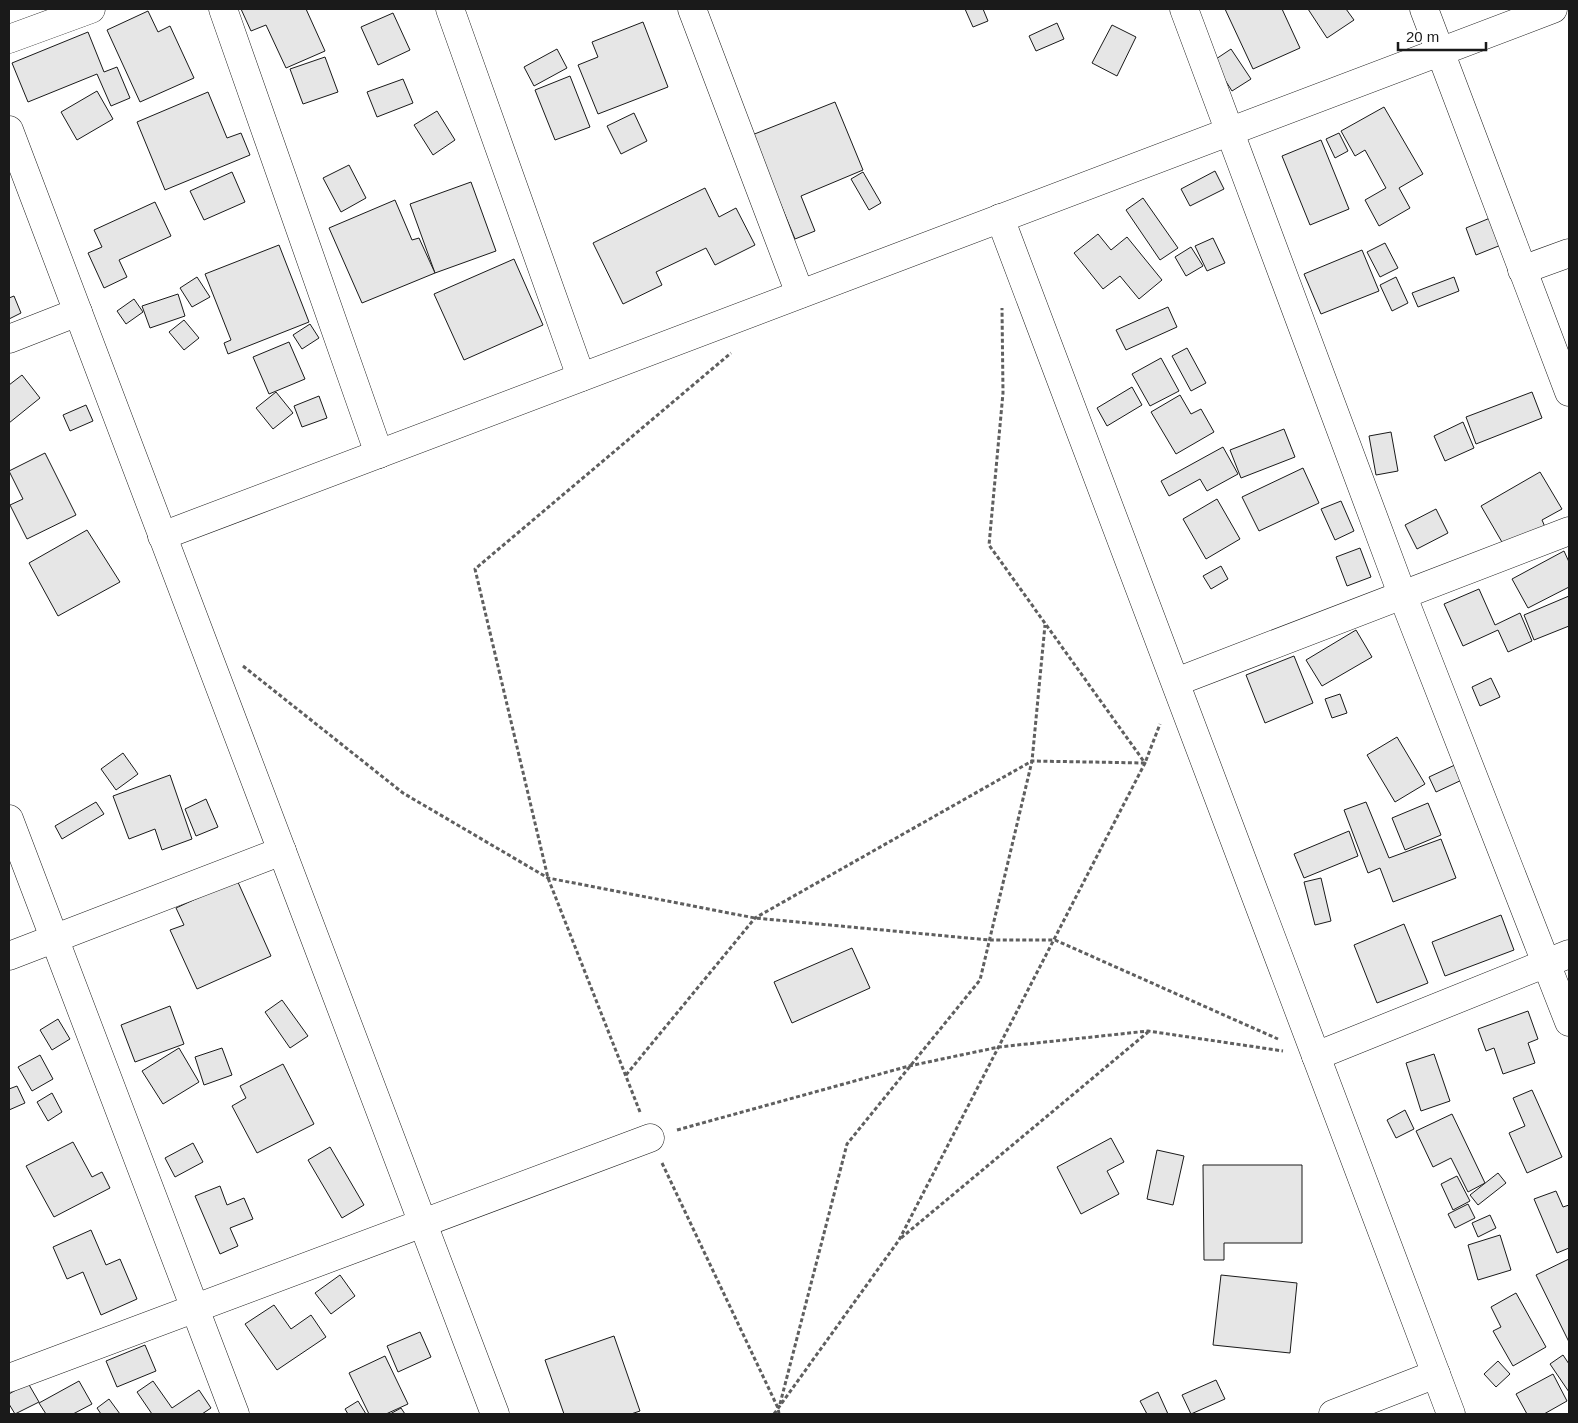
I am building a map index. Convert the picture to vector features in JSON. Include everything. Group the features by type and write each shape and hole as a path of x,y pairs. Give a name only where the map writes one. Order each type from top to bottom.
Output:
{"street":[{"path":"9,40 92,9"},
{"path":"224,9 379,454"},
{"path":"450,9 581,377"},
{"path":"692,9 800,294"},
{"path":"1184,9 1402,594 1558,958 1569,1022"},
{"path":"1424,9 1569,392"},
{"path":"162,536 1553,9"},
{"path":"9,130 495,1414"},
{"path":"1000,218 1451,1414"},
{"path":"1522,270 1569,253"},
{"path":"9,339 78,312"},
{"path":"1176,682 1569,531"},
{"path":"9,819 235,1414"},
{"path":"9,956 282,851"},
{"path":"1316,1056 1558,958"},
{"path":"9,1378 650,1138"},
{"path":"1334,1414 1436,1374"}],"path":[{"path":"1002,306 1003,393 989,545 1145,763"},
{"path":"732,352 475,570 548,878 650,1138 778,1408 779,1414"},
{"path":"778,1408 847,1144 980,980 1032,761 1046,624"},
{"path":"236,660 403,793 548,878 755,918 989,940 1056,940 1316,1056"},
{"path":"774,1414 899,1240 1056,940 1145,763 1176,682"},
{"path":"625,1076 755,918 1032,761 1145,763"},
{"path":"650,1138 909,1066 999,1047 1148,1031 1316,1056"},
{"path":"899,1240 1148,1031"}],"building":[{"path":"241,9 306,9 325,51 286,68 266,25 251,31"},
{"path":"965,9 983,9 988,21 973,27"},
{"path":"1225,9 1282,9 1300,48 1253,69"},
{"path":"1308,9 1346,9 1354,20 1327,38"},
{"path":"148,11 158,32 170,26 194,78 140,102 107,30"},
{"path":"393,13 410,50 378,65 361,27"},
{"path":"643,22 668,87 598,114 578,65 598,57 592,42"},
{"path":"1057,23 1064,39 1036,51 1029,36"},
{"path":"1112,25 1136,37 1117,76 1092,63"},
{"path":"88,32 104,72 117,67 130,98 111,106 97,74 28,102 12,63"},
{"path":"557,49 567,68 534,86 524,67"},
{"path":"1231,49 1251,79 1232,91 1213,61"},
{"path":"325,57 338,92 303,104 290,69"},
{"path":"570,76 590,127 555,140 535,90"},
{"path":"403,79 413,103 377,117 367,92"},
{"path":"97,91 113,119 77,140 61,112"},
{"path":"208,92 227,138 241,133 250,155 165,190 137,122"},
{"path":"835,102 863,170 801,196 815,231 795,239 752,135"},
{"path":"1384,107 1423,174 1399,188 1410,208 1379,226 1365,200 1386,188 1365,150 1355,156 1341,131"},
{"path":"437,111 455,140 433,155 414,125"},
{"path":"634,113 647,141 621,154 607,126"},
{"path":"1339,133 1348,151 1335,158 1326,139"},
{"path":"1321,140 1349,209 1310,225 1282,156"},
{"path":"349,165 366,198 341,212 323,178"},
{"path":"1215,171 1224,189 1190,206 1181,189"},
{"path":"232,172 245,202 204,220 190,191"},
{"path":"863,172 881,203 869,210 851,179"},
{"path":"471,182 496,251 435,273 410,204"},
{"path":"705,188 719,217 736,208 755,245 715,265 706,248 656,272 662,285 623,304 593,243"},
{"path":"1143,198 1178,248 1160,260 1126,210"},
{"path":"395,200 412,240 419,238 435,273 362,303 329,228"},
{"path":"155,202 171,236 119,260 127,277 104,288 88,253 102,247 94,230"},
{"path":"1490,218 1501,245 1476,255 1466,228"},
{"path":"1098,234 1111,250 1127,237 1162,280 1139,299 1120,276 1103,289 1074,253"},
{"path":"1213,238 1225,263 1207,271 1195,246"},
{"path":"1385,243 1398,268 1380,277 1367,252"},
{"path":"279,245 309,322 228,354 224,343 231,340 205,274"},
{"path":"1191,247 1203,266 1186,276 1175,257"},
{"path":"1362,250 1379,291 1321,314 1304,274"},
{"path":"514,259 543,325 464,360 434,294"},
{"path":"197,277 210,297 192,307 180,288"},
{"path":"1396,277 1408,303 1392,311 1380,285"},
{"path":"1454,277 1459,291 1418,307 1412,293"},
{"path":"178,294 185,316 150,328 142,306"},
{"path":"14,296 21,313 9,319 9,298"},
{"path":"134,299 143,312 126,324 117,311"},
{"path":"1168,307 1177,327 1126,350 1116,330"},
{"path":"184,320 199,338 184,350 169,332"},
{"path":"310,324 319,338 302,349 293,335"},
{"path":"289,342 305,379 269,394 253,357"},
{"path":"1187,348 1206,383 1191,391 1172,356"},
{"path":"1161,358 1179,391 1150,406 1132,374"},
{"path":"22,375 40,398 9,423 9,385"},
{"path":"1132,387 1142,405 1107,426 1097,408"},
{"path":"276,392 293,413 273,429 256,408"},
{"path":"1532,392 1542,418 1476,444 1466,417"},
{"path":"1180,395 1191,414 1201,409 1214,432 1176,454 1151,412"},
{"path":"319,396 327,418 302,427 294,406"},
{"path":"86,405 93,421 70,431 63,415"},
{"path":"1463,422 1474,448 1445,461 1434,436"},
{"path":"1284,429 1295,457 1241,478 1230,450"},
{"path":"1391,432 1398,471 1376,475 1369,436"},
{"path":"1223,447 1238,474 1207,491 1200,479 1169,496 1161,481"},
{"path":"45,453 76,515 27,539 10,505 23,499 9,471"},
{"path":"1303,468 1319,503 1259,531 1242,497"},
{"path":"1540,472 1562,509 1542,520 1545,527 1506,549 1481,506"},
{"path":"1217,499 1240,539 1206,559 1183,519"},
{"path":"1341,501 1354,531 1335,540 1321,509"},
{"path":"1436,509 1448,533 1417,549 1405,525"},
{"path":"87,530 120,582 58,616 29,563"},
{"path":"1360,548 1371,577 1347,586 1336,557"},
{"path":"1564,551 1569,562 1569,587 1528,608 1512,579"},
{"path":"1221,566 1228,579 1211,589 1203,576"},
{"path":"1479,589 1495,625 1520,613 1532,641 1508,652 1498,630 1463,646 1444,604"},
{"path":"1569,596 1569,626 1534,640 1524,615"},
{"path":"1356,630 1372,657 1322,686 1306,660"},
{"path":"1294,656 1313,703 1265,723 1246,675"},
{"path":"1491,678 1500,697 1480,706 1472,687"},
{"path":"1340,694 1347,713 1332,718 1325,699"},
{"path":"1397,737 1425,784 1395,802 1367,755"},
{"path":"123,753 138,774 116,790 101,769"},
{"path":"1457,764 1464,779 1436,792 1429,777"},
{"path":"170,775 192,839 162,850 155,829 129,839 113,796"},
{"path":"206,799 218,827 196,836 185,809"},
{"path":"96,802 104,814 62,839 55,826"},
{"path":"1366,802 1389,858 1441,839 1456,878 1393,902 1380,868 1368,873 1344,810"},
{"path":"1428,803 1441,835 1405,850 1392,818"},
{"path":"1349,831 1358,856 1304,878 1294,854"},
{"path":"1321,878 1331,921 1315,925 1304,882"},
{"path":"237,880 271,956 197,989 170,930 184,925 176,908"},
{"path":"1501,915 1514,950 1445,976 1432,942"},
{"path":"1404,924 1428,983 1377,1003 1354,945"},
{"path":"852,948 870,988 792,1023 774,982"},
{"path":"282,1000 308,1036 290,1048 265,1012"},
{"path":"170,1006 184,1044 135,1062 121,1025"},
{"path":"1528,1011 1538,1039 1528,1043 1535,1063 1503,1074 1494,1048 1486,1051 1478,1029"},
{"path":"58,1019 70,1039 52,1050 40,1030"},
{"path":"179,1048 199,1082 163,1104 142,1071"},
{"path":"222,1048 232,1075 204,1085 195,1057"},
{"path":"1434,1054 1450,1101 1421,1111 1406,1063"},
{"path":"40,1055 53,1079 32,1091 18,1067"},
{"path":"283,1064 314,1124 257,1153 232,1106 246,1098 240,1086"},
{"path":"17,1086 25,1103 9,1110 9,1089"},
{"path":"1532,1090 1562,1157 1527,1173 1509,1133 1525,1126 1513,1098"},
{"path":"52,1093 62,1112 48,1121 37,1102"},
{"path":"1405,1110 1414,1129 1396,1138 1387,1120"},
{"path":"1452,1114 1485,1183 1468,1192 1451,1158 1433,1167 1416,1131"},
{"path":"1111,1138 1124,1162 1107,1171 1119,1194 1081,1214 1057,1167"},
{"path":"73,1142 92,1177 102,1172 110,1188 54,1217 26,1166"},
{"path":"193,1143 203,1162 175,1177 165,1158"},
{"path":"330,1147 364,1205 342,1218 308,1160"},
{"path":"1157,1150 1184,1156 1173,1205 1147,1199"},
{"path":"1203,1165 1302,1165 1302,1243 1224,1243 1224,1260 1204,1260"},
{"path":"1498,1173 1506,1183 1478,1205 1470,1195"},
{"path":"1457,1176 1470,1201 1453,1210 1441,1184"},
{"path":"220,1186 227,1205 244,1198 253,1219 230,1228 238,1246 220,1254 195,1196"},
{"path":"1556,1191 1563,1207 1569,1205 1569,1248 1557,1253 1534,1199"},
{"path":"1468,1204 1475,1218 1455,1228 1448,1214"},
{"path":"1490,1215 1496,1228 1478,1237 1472,1223"},
{"path":"91,1230 106,1265 120,1259 137,1299 101,1315 83,1272 67,1279 53,1247"},
{"path":"1500,1235 1511,1270 1478,1280 1468,1245"},
{"path":"1569,1259 1569,1342 1536,1275"},
{"path":"340,1275 355,1296 331,1314 315,1293"},
{"path":"1221,1275 1297,1283 1290,1353 1213,1345"},
{"path":"1516,1293 1546,1347 1513,1366 1493,1331 1501,1327 1491,1307"},
{"path":"274,1305 291,1329 311,1315 326,1337 277,1370 245,1324"},
{"path":"420,1332 431,1357 398,1372 387,1346"},
{"path":"614,1336 640,1411 631,1414 564,1414 545,1360"},
{"path":"145,1345 156,1371 117,1387 106,1361"},
{"path":"1563,1355 1569,1364 1569,1392 1550,1364"},
{"path":"385,1356 408,1404 386,1414 369,1414 349,1373"},
{"path":"1498,1361 1510,1374 1496,1387 1484,1374"},
{"path":"1553,1374 1567,1401 1544,1414 1527,1414 1516,1394"},
{"path":"1216,1380 1225,1399 1191,1414 1182,1395"},
{"path":"79,1381 92,1404 73,1414 46,1414 39,1403"},
{"path":"153,1381 172,1408 199,1390 211,1408 202,1414 152,1414 137,1392"},
{"path":"28,1383 39,1402 15,1414 9,1404 9,1394"},
{"path":"1158,1392 1168,1414 1147,1414 1140,1401"},
{"path":"109,1399 120,1414 101,1414 97,1408"},
{"path":"358,1401 366,1414 348,1414 345,1409"},
{"path":"401,1408 405,1414 390,1414"}]}
